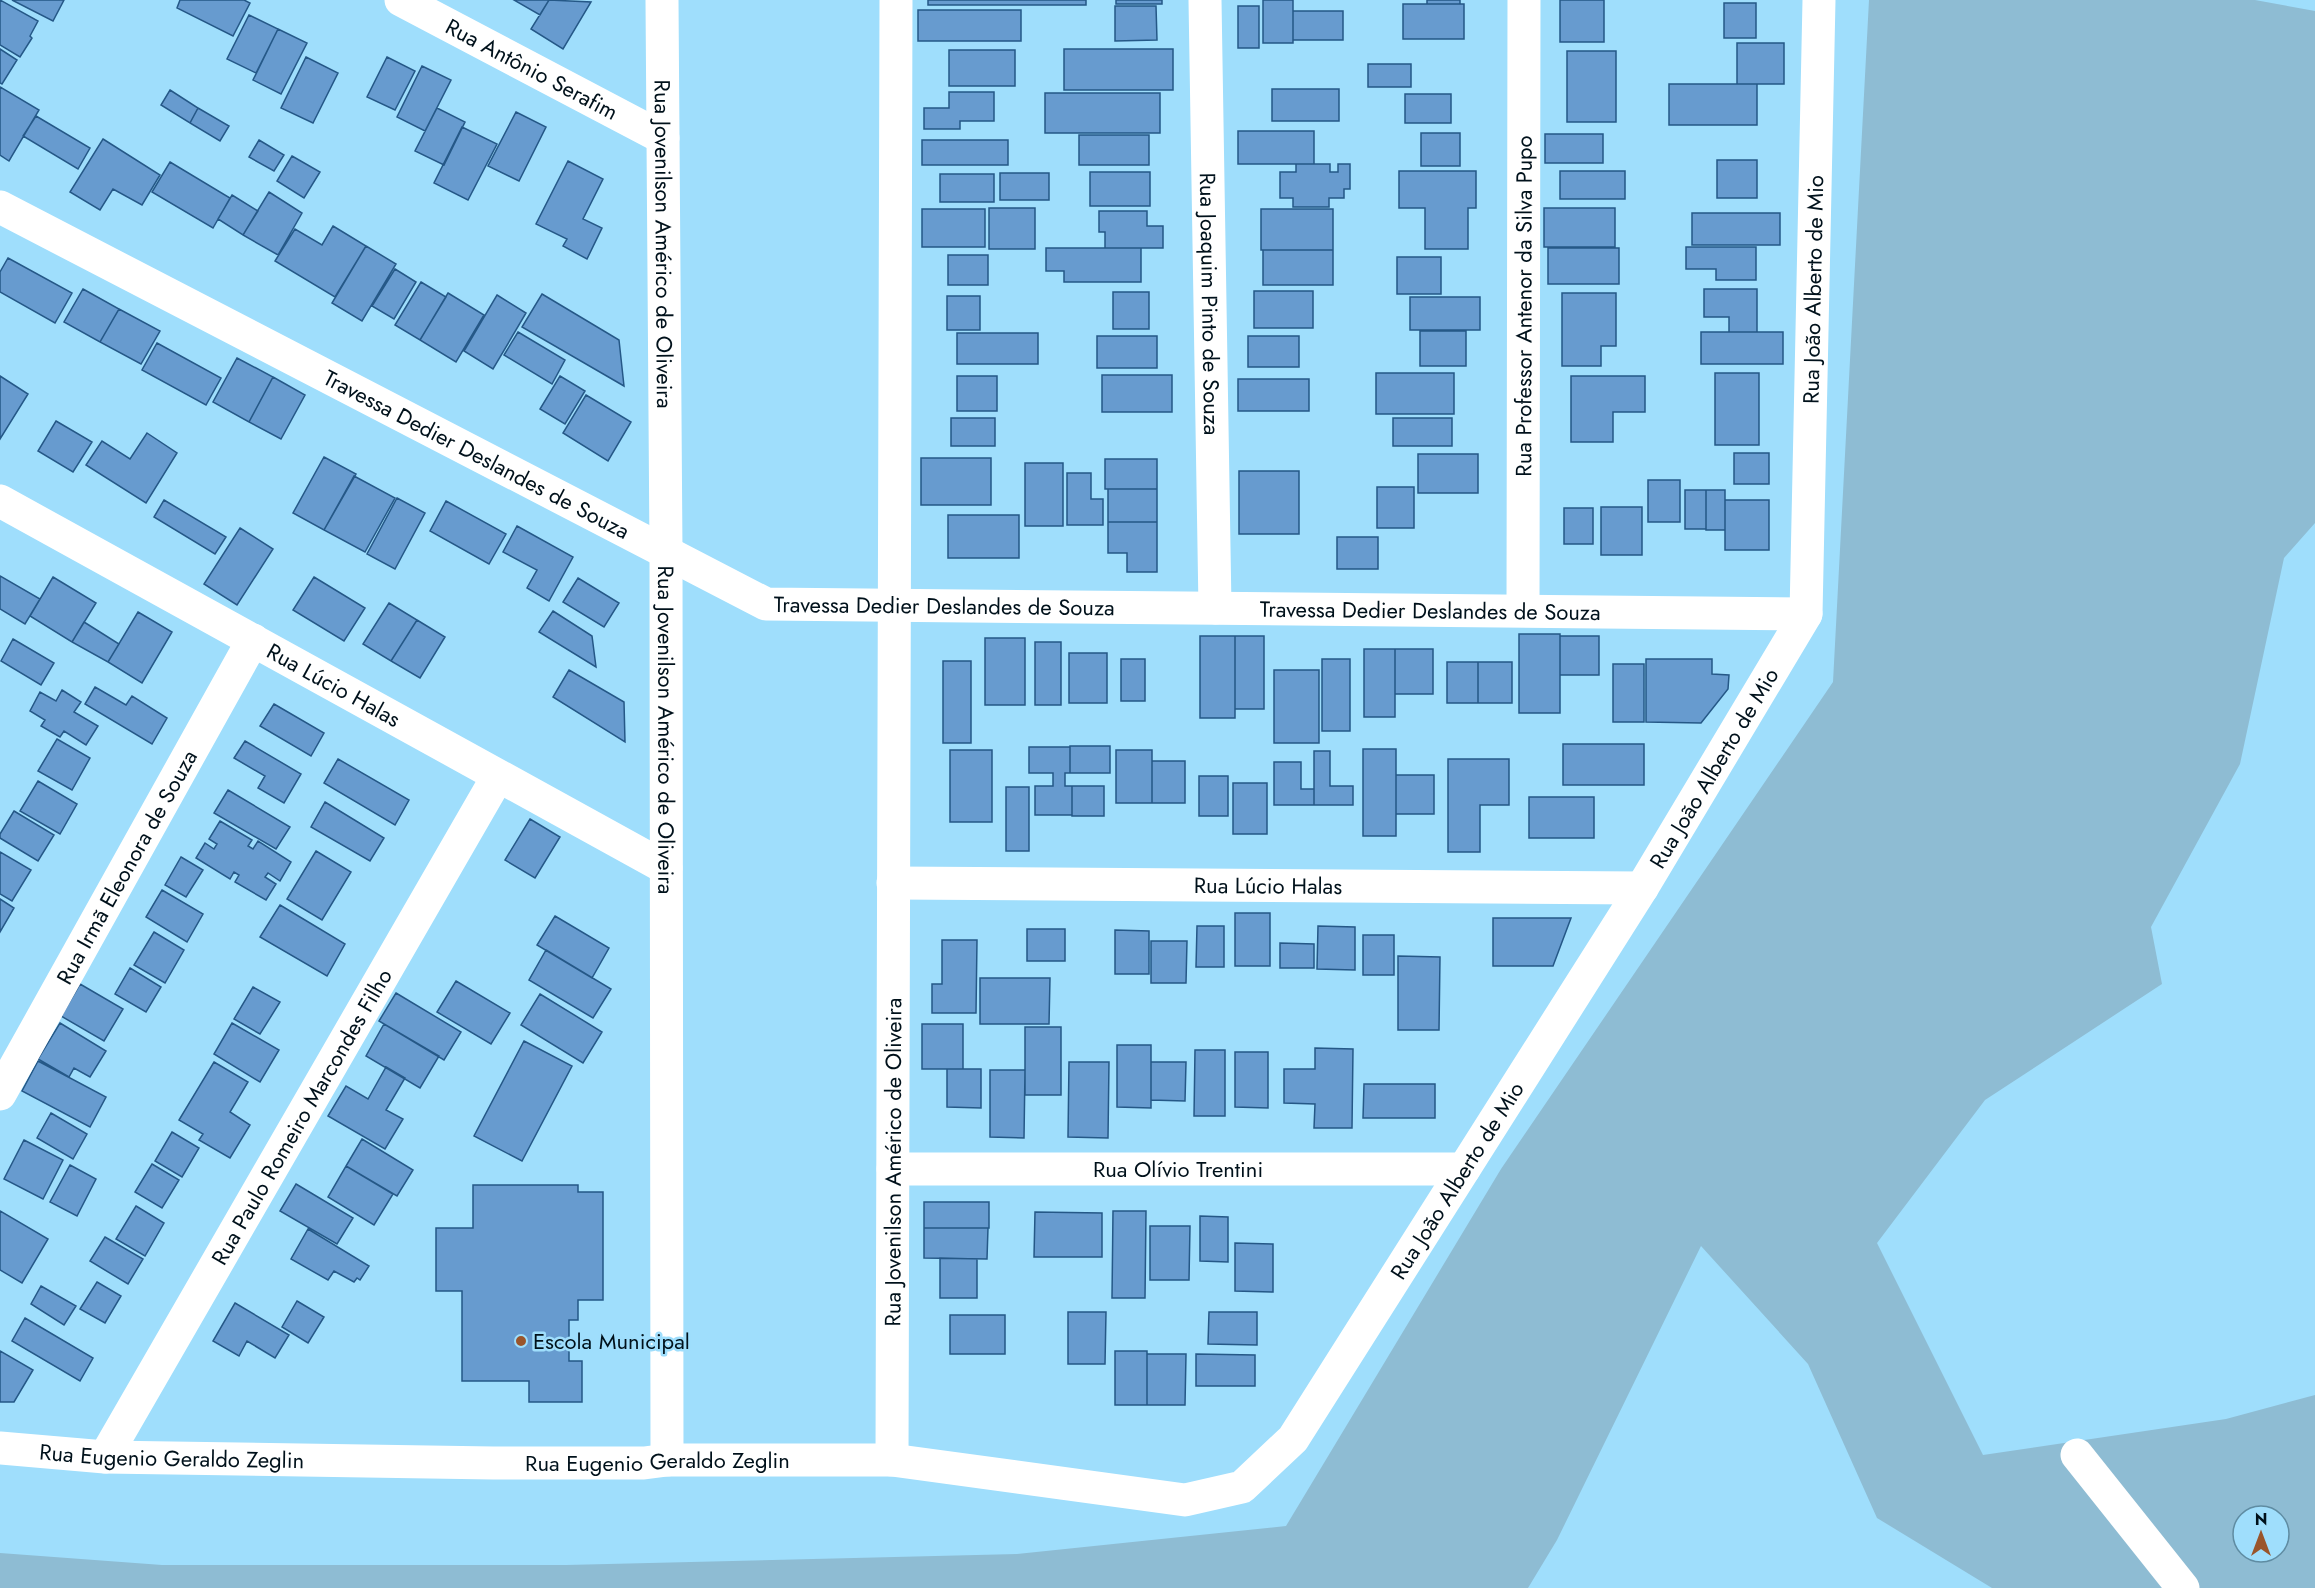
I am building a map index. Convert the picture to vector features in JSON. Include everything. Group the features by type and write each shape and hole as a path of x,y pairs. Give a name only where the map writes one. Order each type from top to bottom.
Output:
{"street":[{"name":"Rua Antônio Serafim","path":"401,0 663,138"},
{"name":"Rua Jovenilson Américo de Oliveira","path":"662,0 666,552 667,1460"},
{"name":"Rua Jovenilson Américo de Oliveira","path":"892,1460 896,0"},
{"name":"Rua Joaquim Pinto de Souza","path":"1205,0 1215,608"},
{"name":"Rua Professor Antenor da Silva Pupo","path":"1524,0 1524,610"},
{"name":"Rua João Alberto de Mio","path":"1293,1439 1642,888 1806,614 1819,0"},
{"name":"Travessa Dedier Deslandes de Souza","path":"0,207 766,604 1806,614"},
{"name":"Rua Lúcio Halas","path":"0,501 666,868"},
{"name":"Rua Irmã Eleonora de Souza","path":"0,1094 253,640"},
{"name":"Rua Paulo Romeiro Marcondes Filho","path":"105,1457 498,776"},
{"name":"Rua Lúcio Halas","path":"893,883 1642,888"},
{"name":"Rua Olívio Trentini","path":"893,1169 1464,1169"},
{"name":"Rua Eugenio Geraldo Zeglin","path":"0,1448 105,1457 493,1463 892,1460 1185,1500 1242,1487 1293,1439"},
{"path":"2077,1455 2183,1588"}],"shaded area":[{"path":"1869,0 2255,0 2315,11 2315,523 2284,558 2240,764 2151,927 2162,984 1985,1100 1877,1243 1983,1455 2226,1419 2315,1395 2315,1588 1992,1588 1877,1518 1808,1364 1701,1246 1557,1540 1528,1588 0,1588 0,1553 162,1565 566,1565 1017,1554 1286,1526 1501,1169 1833,682"}],"building":[{"path":"0,0 38,21 30,36 32,38 20,57 0,45"},
{"path":"12,0 64,0 53,21"},
{"path":"180,0 244,0 250,3 233,36 177,8"},
{"path":"514,0 549,0 540,15"},
{"path":"549,0 591,2 563,49 531,29"},
{"path":"928,0 1086,0 1086,5 928,5"},
{"path":"1116,0 1162,0 1162,4 1116,4"},
{"path":"1263,0 1293,0 1293,43 1263,43"},
{"path":"1427,0 1460,0 1460,4 1427,4"},
{"path":"1560,0 1604,0 1604,42 1560,42"},
{"path":"1724,3 1756,3 1756,38 1724,38"},
{"path":"1403,4 1464,4 1464,39 1403,39"},
{"path":"1115,6 1156,6 1157,40 1115,41"},
{"path":"1238,6 1259,6 1259,48 1238,48"},
{"path":"918,10 1021,10 1021,41 918,41"},
{"path":"1293,11 1343,11 1343,40 1293,40"},
{"path":"249,15 278,29 256,73 227,59"},
{"path":"278,29 307,43 281,94 253,80"},
{"path":"1737,43 1784,43 1784,84 1737,84"},
{"path":"0,49 17,60 2,84 0,83"},
{"path":"1064,49 1173,49 1173,90 1064,90"},
{"path":"949,50 1015,50 1015,86 949,86"},
{"path":"1567,51 1616,51 1616,122 1567,122"},
{"path":"306,57 338,73 313,123 281,108"},
{"path":"387,57 415,71 395,110 367,97"},
{"path":"1368,64 1411,64 1411,87 1368,87"},
{"path":"422,66 451,80 425,131 397,117"},
{"path":"1669,84 1757,84 1757,125 1669,125"},
{"path":"0,87 39,110 9,161 0,155"},
{"path":"1272,89 1339,89 1339,121 1272,121"},
{"path":"170,90 198,108 190,123 161,105"},
{"path":"949,92 994,92 994,121 960,121 960,129 924,129 924,108 949,108"},
{"path":"1045,93 1160,93 1160,133 1045,133"},
{"path":"1405,94 1451,94 1451,123 1405,123"},
{"path":"198,108 229,126 220,141 190,123"},
{"path":"437,108 465,122 444,165 415,151"},
{"path":"516,112 546,127 519,181 488,166"},
{"path":"36,116 90,148 78,169 23,136"},
{"path":"462,127 497,144 468,200 434,183"},
{"path":"1238,131 1314,131 1314,164 1238,164"},
{"path":"1421,133 1460,133 1460,166 1421,166"},
{"path":"1545,134 1603,134 1603,163 1545,163"},
{"path":"1079,135 1149,135 1149,165 1079,165"},
{"path":"103,139 160,175 142,205 113,189 100,210 70,192"},
{"path":"259,140 284,155 274,171 249,157"},
{"path":"922,140 1008,140 1008,165 922,165"},
{"path":"292,156 320,172 304,198 277,181"},
{"path":"1717,160 1757,160 1757,198 1717,198"},
{"path":"568,161 603,179 583,219 602,228 587,259 563,246 567,239 536,224"},
{"path":"170,162 230,198 213,228 152,192"},
{"path":"1296,164 1330,164 1330,172 1338,172 1338,164 1350,164 1350,189 1344,189 1344,198 1329,198 1329,207 1293,207 1293,198 1280,198 1280,172 1296,172"},
{"path":"1399,171 1476,171 1476,208 1468,208 1468,249 1425,249 1425,208 1399,208"},
{"path":"1560,171 1625,171 1625,199 1560,199"},
{"path":"1090,172 1150,172 1150,206 1090,206"},
{"path":"1000,173 1049,173 1049,200 1000,200"},
{"path":"940,174 994,174 994,202 940,202"},
{"path":"269,192 302,213 278,255 243,235"},
{"path":"232,195 258,211 243,235 218,219"},
{"path":"989,208 1035,208 1035,249 989,249"},
{"path":"1544,208 1615,208 1615,247 1544,247"},
{"path":"922,209 985,209 985,247 922,247"},
{"path":"1261,209 1333,209 1333,250 1261,250"},
{"path":"1099,211 1147,211 1147,226 1163,226 1163,248 1105,248 1105,232 1099,232"},
{"path":"1692,213 1780,213 1780,245 1692,245"},
{"path":"333,226 366,246 335,297 275,261 295,229 322,245"},
{"path":"366,246 396,264 362,321 332,303"},
{"path":"1686,247 1756,247 1756,280 1716,280 1716,269 1686,269"},
{"path":"1046,248 1141,248 1141,282 1064,282 1064,271 1046,271"},
{"path":"1548,248 1619,248 1619,284 1548,284"},
{"path":"1263,250 1333,250 1333,285 1263,285"},
{"path":"948,255 988,255 988,285 948,285"},
{"path":"1397,257 1441,257 1441,294 1397,294"},
{"path":"8,258 72,293 55,323 0,292 0,272"},
{"path":"395,269 416,282 394,319 372,306"},
{"path":"421,282 446,297 420,340 395,325"},
{"path":"83,289 119,309 100,342 64,322"},
{"path":"1704,289 1757,289 1757,332 1729,332 1729,317 1704,317"},
{"path":"1254,291 1313,291 1313,328 1254,328"},
{"path":"1113,292 1149,292 1149,329 1113,329"},
{"path":"448,293 484,315 456,362 420,340"},
{"path":"1562,293 1616,293 1616,346 1601,346 1601,366 1562,366"},
{"path":"542,294 619,340 624,386 522,327"},
{"path":"497,295 526,313 493,369 464,351"},
{"path":"947,296 980,296 980,330 947,330"},
{"path":"1410,297 1480,297 1480,330 1410,330"},
{"path":"119,309 160,331 141,364 100,342"},
{"path":"1420,331 1466,331 1466,366 1420,366"},
{"path":"518,332 565,360 552,384 504,355"},
{"path":"1701,332 1783,332 1783,364 1701,364"},
{"path":"957,333 1038,333 1038,364 957,364"},
{"path":"1097,336 1157,336 1157,368 1097,368"},
{"path":"1248,336 1299,336 1299,367 1248,367"},
{"path":"157,343 221,378 206,405 142,370"},
{"path":"237,358 273,377 249,422 213,402"},
{"path":"1376,373 1454,373 1454,414 1376,414"},
{"path":"1715,373 1759,373 1759,445 1715,445"},
{"path":"1102,375 1172,375 1172,412 1102,412"},
{"path":"0,376 28,394 0,439"},
{"path":"560,376 585,391 565,424 540,409"},
{"path":"957,376 997,376 997,411 957,411"},
{"path":"1571,376 1645,376 1645,412 1613,412 1613,442 1571,442"},
{"path":"273,377 305,395 281,439 249,422"},
{"path":"1238,379 1309,379 1309,411 1238,411"},
{"path":"586,395 631,422 608,461 563,433"},
{"path":"951,418 995,418 995,446 951,446"},
{"path":"1393,418 1452,418 1452,446 1393,446"},
{"path":"56,421 92,442 73,472 38,451"},
{"path":"147,433 177,453 146,503 86,465 102,441 130,459"},
{"path":"1734,453 1769,453 1769,484 1734,484"},
{"path":"1418,454 1478,454 1478,493 1418,493"},
{"path":"324,457 356,474 324,530 293,513"},
{"path":"921,458 991,458 991,505 921,505"},
{"path":"1105,459 1157,459 1157,489 1105,489"},
{"path":"1025,463 1063,463 1063,526 1025,526"},
{"path":"1239,471 1299,471 1299,534 1239,534"},
{"path":"1067,473 1091,473 1091,499 1103,499 1103,525 1067,525"},
{"path":"354,476 395,498 365,552 324,530"},
{"path":"1648,480 1680,480 1680,522 1648,522"},
{"path":"1377,487 1414,487 1414,528 1377,528"},
{"path":"1108,489 1157,489 1157,522 1108,522"},
{"path":"1685,490 1706,490 1706,529 1685,529"},
{"path":"1706,490 1725,490 1725,530 1706,530"},
{"path":"397,498 425,513 395,569 367,554"},
{"path":"164,500 226,537 215,554 154,517"},
{"path":"1725,500 1769,500 1769,550 1725,550"},
{"path":"446,501 506,534 489,564 430,531"},
{"path":"1601,507 1642,507 1642,555 1601,555"},
{"path":"1564,508 1593,508 1593,544 1564,544"},
{"path":"948,515 1019,515 1019,558 948,558"},
{"path":"1108,522 1157,522 1157,572 1127,572 1127,553 1108,553"},
{"path":"517,526 573,557 549,601 527,588 537,570 503,552"},
{"path":"240,528 273,549 237,605 204,584"},
{"path":"1337,537 1378,537 1378,569 1337,569"},
{"path":"0,576 40,599 25,624 0,609"},
{"path":"53,577 96,603 72,642 30,616"},
{"path":"314,577 365,608 344,641 293,610"},
{"path":"578,578 619,603 604,627 563,602"},
{"path":"389,603 417,620 391,661 363,644"},
{"path":"553,611 592,636 596,667 539,632"},
{"path":"138,612 172,632 142,683 108,662"},
{"path":"417,620 445,637 420,678 391,661"},
{"path":"84,622 119,644 108,662 72,642"},
{"path":"1519,634 1560,634 1560,713 1519,713"},
{"path":"1200,636 1235,636 1235,718 1200,718"},
{"path":"1235,636 1264,636 1264,709 1235,709"},
{"path":"1560,636 1599,636 1599,675 1560,675"},
{"path":"985,638 1025,638 1025,705 985,705"},
{"path":"13,639 54,663 41,685 1,661"},
{"path":"1035,642 1061,642 1061,705 1035,705"},
{"path":"1364,649 1395,649 1395,717 1364,717"},
{"path":"1395,649 1433,649 1433,694 1395,694"},
{"path":"1069,653 1107,653 1107,703 1069,703"},
{"path":"1121,659 1145,659 1145,701 1121,701"},
{"path":"1322,659 1350,659 1350,731 1322,731"},
{"path":"1646,659 1712,659 1712,674 1729,675 1728,689 1701,723 1646,722"},
{"path":"943,661 971,661 971,743 943,743"},
{"path":"1447,662 1478,662 1478,703 1447,703"},
{"path":"1478,662 1512,662 1512,703 1478,703"},
{"path":"1613,664 1644,664 1644,722 1613,722"},
{"path":"569,670 624,702 625,742 553,697"},
{"path":"1274,670 1319,670 1319,743 1274,743"},
{"path":"95,687 126,705 132,696 167,718 152,744 85,704"},
{"path":"62,690 81,702 74,712 98,726 86,745 64,731 60,737 41,726 45,720 30,711 40,692 56,701"},
{"path":"274,704 324,733 311,756 260,726"},
{"path":"57,739 90,758 72,790 38,771"},
{"path":"245,741 301,774 284,803 258,788 265,776 234,758"},
{"path":"1563,744 1644,744 1644,785 1563,785"},
{"path":"1070,746 1110,746 1110,773 1070,773"},
{"path":"1029,747 1070,747 1070,773 1065,773 1065,786 1072,786 1072,815 1035,815 1035,786 1053,786 1053,773 1029,773"},
{"path":"1363,749 1396,749 1396,836 1363,836"},
{"path":"950,750 992,750 992,822 950,822"},
{"path":"1116,750 1152,750 1152,803 1116,803"},
{"path":"1314,751 1330,751 1330,786 1353,786 1353,805 1314,805"},
{"path":"338,759 409,800 395,825 324,783"},
{"path":"1448,759 1509,759 1509,805 1480,805 1480,852 1448,852"},
{"path":"1152,761 1185,761 1185,803 1152,803"},
{"path":"1274,762 1301,762 1301,789 1314,789 1314,805 1274,805"},
{"path":"1396,775 1434,775 1434,814 1396,814"},
{"path":"1199,776 1228,776 1228,816 1199,816"},
{"path":"38,781 77,804 60,834 20,811"},
{"path":"1233,783 1267,783 1267,834 1233,834"},
{"path":"1072,786 1104,786 1104,816 1072,816"},
{"path":"1006,787 1029,787 1029,851 1006,851"},
{"path":"228,790 290,827 276,849 214,813"},
{"path":"1529,797 1594,797 1594,838 1529,838"},
{"path":"325,802 384,838 370,861 311,827"},
{"path":"14,811 54,835 38,861 0,838 0,834"},
{"path":"530,819 560,837 535,878 505,860"},
{"path":"220,821 252,840 248,846 253,849 258,841 291,862 280,881 268,873 265,877 276,884 266,900 235,882 239,875 234,872 230,879 196,858 205,843 214,849 217,844 209,839"},
{"path":"316,851 351,872 322,920 287,899"},
{"path":"0,852 31,870 12,901 0,894"},
{"path":"181,857 203,870 186,897 165,885"},
{"path":"162,890 203,914 187,942 146,917"},
{"path":"0,899 14,908 0,932"},
{"path":"280,905 345,944 327,976 260,937"},
{"path":"1235,913 1270,913 1270,966 1235,966"},
{"path":"555,916 609,948 592,978 537,945"},
{"path":"1493,918 1571,918 1553,966 1493,966"},
{"path":"1197,926 1224,926 1224,967 1196,967"},
{"path":"1318,926 1355,927 1355,970 1317,969"},
{"path":"1027,929 1065,929 1065,961 1027,961"},
{"path":"1115,930 1149,931 1149,974 1115,974"},
{"path":"154,932 184,950 165,983 134,965"},
{"path":"1363,935 1394,935 1394,975 1363,975"},
{"path":"942,940 977,940 976,1013 932,1013 932,984 942,984"},
{"path":"1151,941 1187,941 1186,983 1151,983"},
{"path":"1280,943 1314,944 1314,968 1280,968"},
{"path":"546,950 611,989 593,1018 529,980"},
{"path":"1398,956 1440,957 1439,1030 1398,1030"},
{"path":"130,968 161,987 146,1012 115,994"},
{"path":"980,978 1050,978 1049,1024 980,1024"},
{"path":"456,981 510,1013 491,1044 437,1012"},
{"path":"80,984 123,1009 104,1041 61,1016"},
{"path":"253,987 280,1002 260,1034 234,1019"},
{"path":"396,993 461,1032 444,1060 379,1021"},
{"path":"540,994 602,1032 583,1063 521,1025"},
{"path":"60,1023 106,1051 90,1077 74,1068 69,1077 38,1059"},
{"path":"232,1023 279,1050 260,1082 214,1054"},
{"path":"384,1024 439,1056 420,1088 366,1056"},
{"path":"922,1024 963,1024 963,1069 922,1069"},
{"path":"1025,1027 1061,1027 1061,1095 1025,1095"},
{"path":"524,1041 572,1066 522,1161 474,1136"},
{"path":"1117,1045 1151,1045 1151,1108 1117,1107"},
{"path":"1315,1048 1353,1049 1352,1128 1314,1128 1315,1104 1284,1103 1284,1069 1315,1069"},
{"path":"1195,1050 1225,1050 1225,1116 1194,1116"},
{"path":"1235,1052 1268,1052 1268,1108 1235,1107"},
{"path":"38,1061 106,1097 90,1127 22,1091"},
{"path":"214,1062 248,1082 230,1112 250,1125 230,1158 199,1140 203,1134 179,1120"},
{"path":"1069,1062 1109,1062 1108,1138 1068,1137"},
{"path":"1151,1062 1186,1062 1185,1101 1151,1100"},
{"path":"386,1067 405,1078 386,1110 403,1119 385,1149 328,1116 346,1086 368,1099"},
{"path":"947,1069 981,1069 981,1108 947,1107"},
{"path":"990,1070 1025,1070 1024,1138 990,1137"},
{"path":"1364,1084 1435,1084 1435,1118 1363,1118"},
{"path":"51,1113 87,1134 73,1159 37,1138"},
{"path":"172,1132 199,1148 182,1177 155,1161"},
{"path":"362,1139 413,1170 397,1196 346,1166"},
{"path":"24,1140 63,1160 43,1199 4,1179"},
{"path":"152,1164 179,1180 162,1208 135,1192"},
{"path":"70,1165 96,1179 77,1216 50,1202"},
{"path":"346,1166 393,1194 374,1225 328,1197"},
{"path":"296,1184 353,1218 337,1244 280,1211"},
{"path":"473,1185 578,1185 578,1192 603,1192 603,1300 578,1300 578,1320 569,1320 569,1361 582,1361 582,1402 529,1402 529,1381 462,1381 462,1291 436,1291 436,1228 473,1228"},
{"path":"924,1202 989,1202 989,1228 924,1228"},
{"path":"136,1206 164,1223 145,1256 116,1239"},
{"path":"0,1211 48,1239 22,1283 0,1270"},
{"path":"1113,1211 1146,1211 1145,1298 1112,1298"},
{"path":"1035,1212 1102,1213 1102,1257 1034,1257"},
{"path":"1200,1216 1228,1217 1228,1262 1200,1261"},
{"path":"1150,1226 1190,1226 1189,1280 1150,1280"},
{"path":"924,1228 988,1228 987,1259 924,1258"},
{"path":"308,1229 369,1266 360,1280 357,1278 354,1282 334,1271 328,1280 291,1259"},
{"path":"105,1237 143,1259 128,1284 90,1261"},
{"path":"1235,1243 1273,1244 1273,1292 1235,1291"},
{"path":"940,1258 977,1259 977,1298 940,1298"},
{"path":"97,1282 121,1296 105,1323 80,1309"},
{"path":"41,1286 76,1306 64,1325 31,1304"},
{"path":"297,1301 324,1317 308,1343 282,1327"},
{"path":"235,1303 289,1335 275,1358 247,1341 239,1356 213,1341"},
{"path":"1068,1312 1106,1312 1105,1364 1068,1364"},
{"path":"1209,1312 1257,1312 1257,1345 1208,1344"},
{"path":"950,1315 1005,1315 1005,1354 950,1354"},
{"path":"25,1318 93,1358 80,1381 12,1341"},
{"path":"0,1351 33,1370 14,1402 0,1402"},
{"path":"1115,1351 1147,1351 1147,1405 1115,1405"},
{"path":"1147,1354 1186,1354 1185,1405 1147,1405"},
{"path":"1196,1354 1255,1355 1255,1386 1196,1386"}],"place":[{"name":"Escola Municipal","path":"521,1341"}]}
